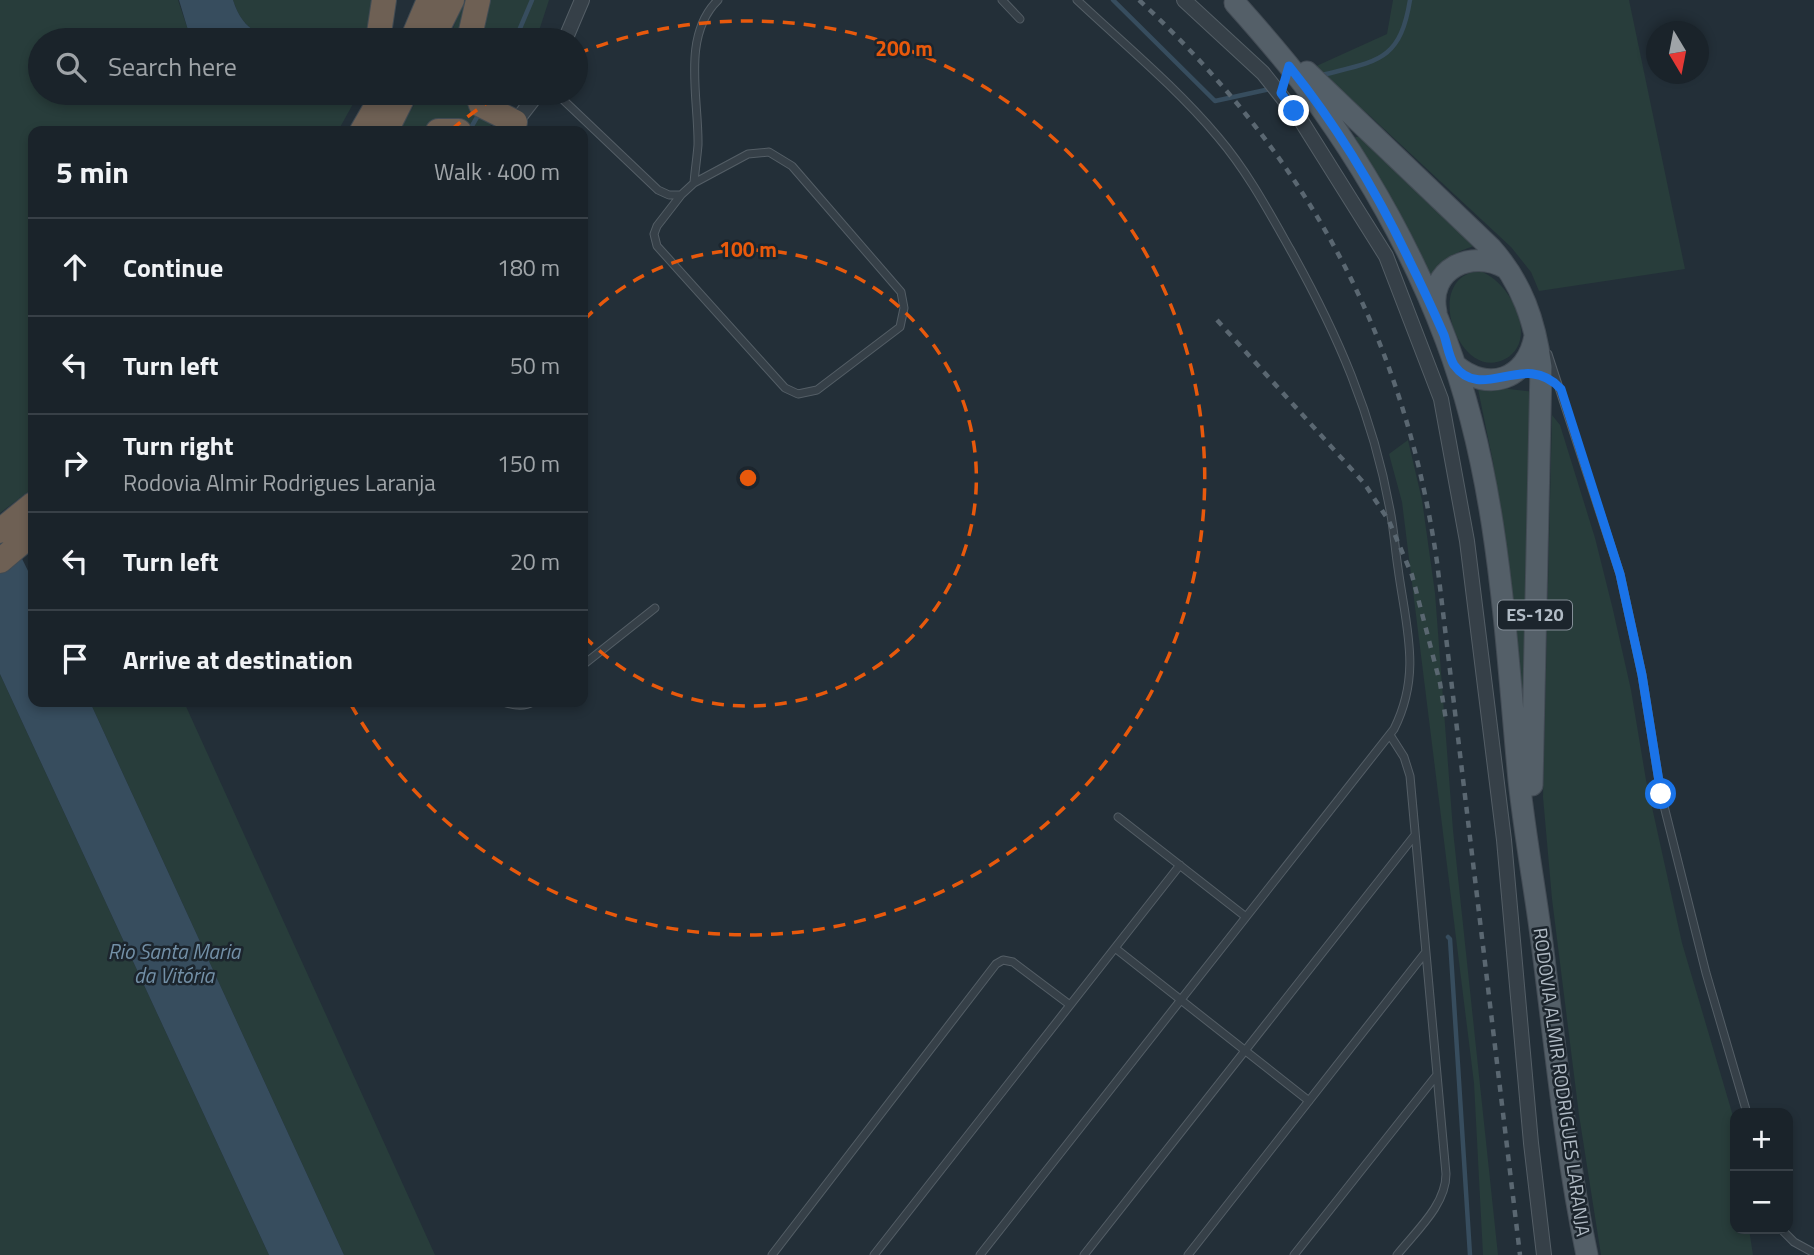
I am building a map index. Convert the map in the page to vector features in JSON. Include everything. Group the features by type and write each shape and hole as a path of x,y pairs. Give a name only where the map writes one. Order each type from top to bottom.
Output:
{"highway":[{"path":"380,28 384,0"},
{"path":"417,28 429,0"},
{"path":"438,28 452,0"},
{"path":"472,28 478,0"},
{"path":"350,126 359,105"},
{"path":"365,126 377,105"},
{"path":"388,126 399,105"},
{"path":"481,105 509,126"},
{"path":"0,531 28,508"},
{"path":"0,561 28,537"}],"main road":[{"name":"RODOVIA ALMIR RODRIGUES LARANJA","path":"1234,1 1334,125 1374,190 1437,319 1473,427 1488,496 1524,823 1538,909 1573,1184 1587,1255"},
{"name":"RODOVIA ALMIR RODRIGUES LARANJA","path":"1234,1 1491,248 1525,297 1537,338 1528,374 1532,770 1538,909"},
{"path":"1437,319 1434,304 1436,290 1453,267 1466,261 1481,259 1508,269"},
{"path":"1454,365 1466,375 1481,380 1528,374 1524,365 1532,352 1535,337 1533,321"}],"street":[{"path":"570,28 582,0"},
{"path":"1184,0 1263,73 1302,122 1387,256 1441,399 1467,541 1504,840 1531,1143 1544,1255"},
{"path":"1281,93 1289,66"},
{"path":"513,126 529,105"}],"lane":[{"path":"694,183 698,145 696,42 707,10 718,0"},
{"path":"1002,0 1020,19"},
{"path":"980,1255 1390,735 1406,703 1412,667 1391,512 1371,433 1346,360 1323,310 1264,204 1236,160 1188,104 1077,0"},
{"path":"569,105 658,190 669,195 681,195"},
{"path":"769,152 792,166 901,292 904,308 900,327 817,390 798,394 785,388 657,246 654,234 657,226 694,183 748,154 769,152"},
{"path":"1533,321 1561,389 1620,574 1642,675 1661,794 1706,973 1746,1108"},
{"path":"1528,374 1549,378 1561,389"},
{"path":"588,661 655,608"},
{"path":"1390,735 1399,746 1408,766 1446,1174 1445,1190 1438,1203 1397,1255"},
{"path":"1118,817 1246,916"},
{"path":"1084,1255 1415,835"},
{"path":"874,1255 1180,865"},
{"path":"1115,948 1309,1101"},
{"path":"1188,1255 1426,953"},
{"path":"772,1255 996,964 1003,960 1013,961 1070,1005"},
{"path":"1294,1255 1437,1075"},
{"path":"1786,1234 1794,1242 1814,1253"}],"green space":[{"path":"0,0 178,0 187,28 28,28 28,105 352,105 341,126 28,126 28,492 0,513"},
{"path":"233,0 379,0 376,28 252,28 239,14"},
{"path":"465,0 549,0 540,28 453,28"},
{"path":"1393,0 1629,0 1685,269 1539,291 1531,272 1511,247 1369,115 1312,68 1387,34"},
{"path":"414,105 507,105 490,126 402,126"},
{"path":"1355,137 1360,137 1475,242 1474,246 1448,259 1428,280"},
{"path":"1479,271 1501,285 1517,311 1521,325 1515,350 1505,359 1488,363 1473,357 1461,344 1453,327 1450,308 1452,291 1462,278"},
{"path":"1492,387 1535,392 1524,696 1519,697 1503,529 1478,389"},
{"path":"1552,415 1560,425 1595,538 1631,690 1646,780 1682,943 1731,1108 1730,1234 1750,1234 1753,1255 1601,1255 1579,1115 1552,899 1543,797"},
{"path":"1408,440 1422,500 1435,593 1453,830 1498,1255 1483,1255 1474,1083 1402,502 1389,454"},
{"path":"0,674 269,1255 0,1255"},
{"path":"92,707 186,707 435,1255 344,1255"}],"water":[{"path":"179,0 233,0 239,14 252,28 187,28"},
{"name":"Rio Santa Maria da Vitória","path":"0,514 28,571 28,707 92,707 344,1255 269,1255 0,674"}],"waterway":[{"path":"520,28 532,0"},
{"path":"1113,0 1215,101 1270,89"},
{"path":"1322,75 1358,66 1383,56 1400,36 1410,0"},
{"path":"472,126 480,112"},
{"path":"1448,937 1470,1255"}],"railway":[{"path":"1139,0 1198,59 1251,121 1298,186 1338,254 1372,325 1400,400 1422,479 1437,562 1520,1255"},
{"path":"1217,320 1364,483 1389,521 1412,575 1440,683 1446,720"}],"route":[{"path":"1294,111 1281,93 1289,66 1334,125 1374,190 1433,310 1454,365 1466,375 1481,380 1534,373 1549,378 1561,389 1620,574 1642,675 1661,794"}]}
